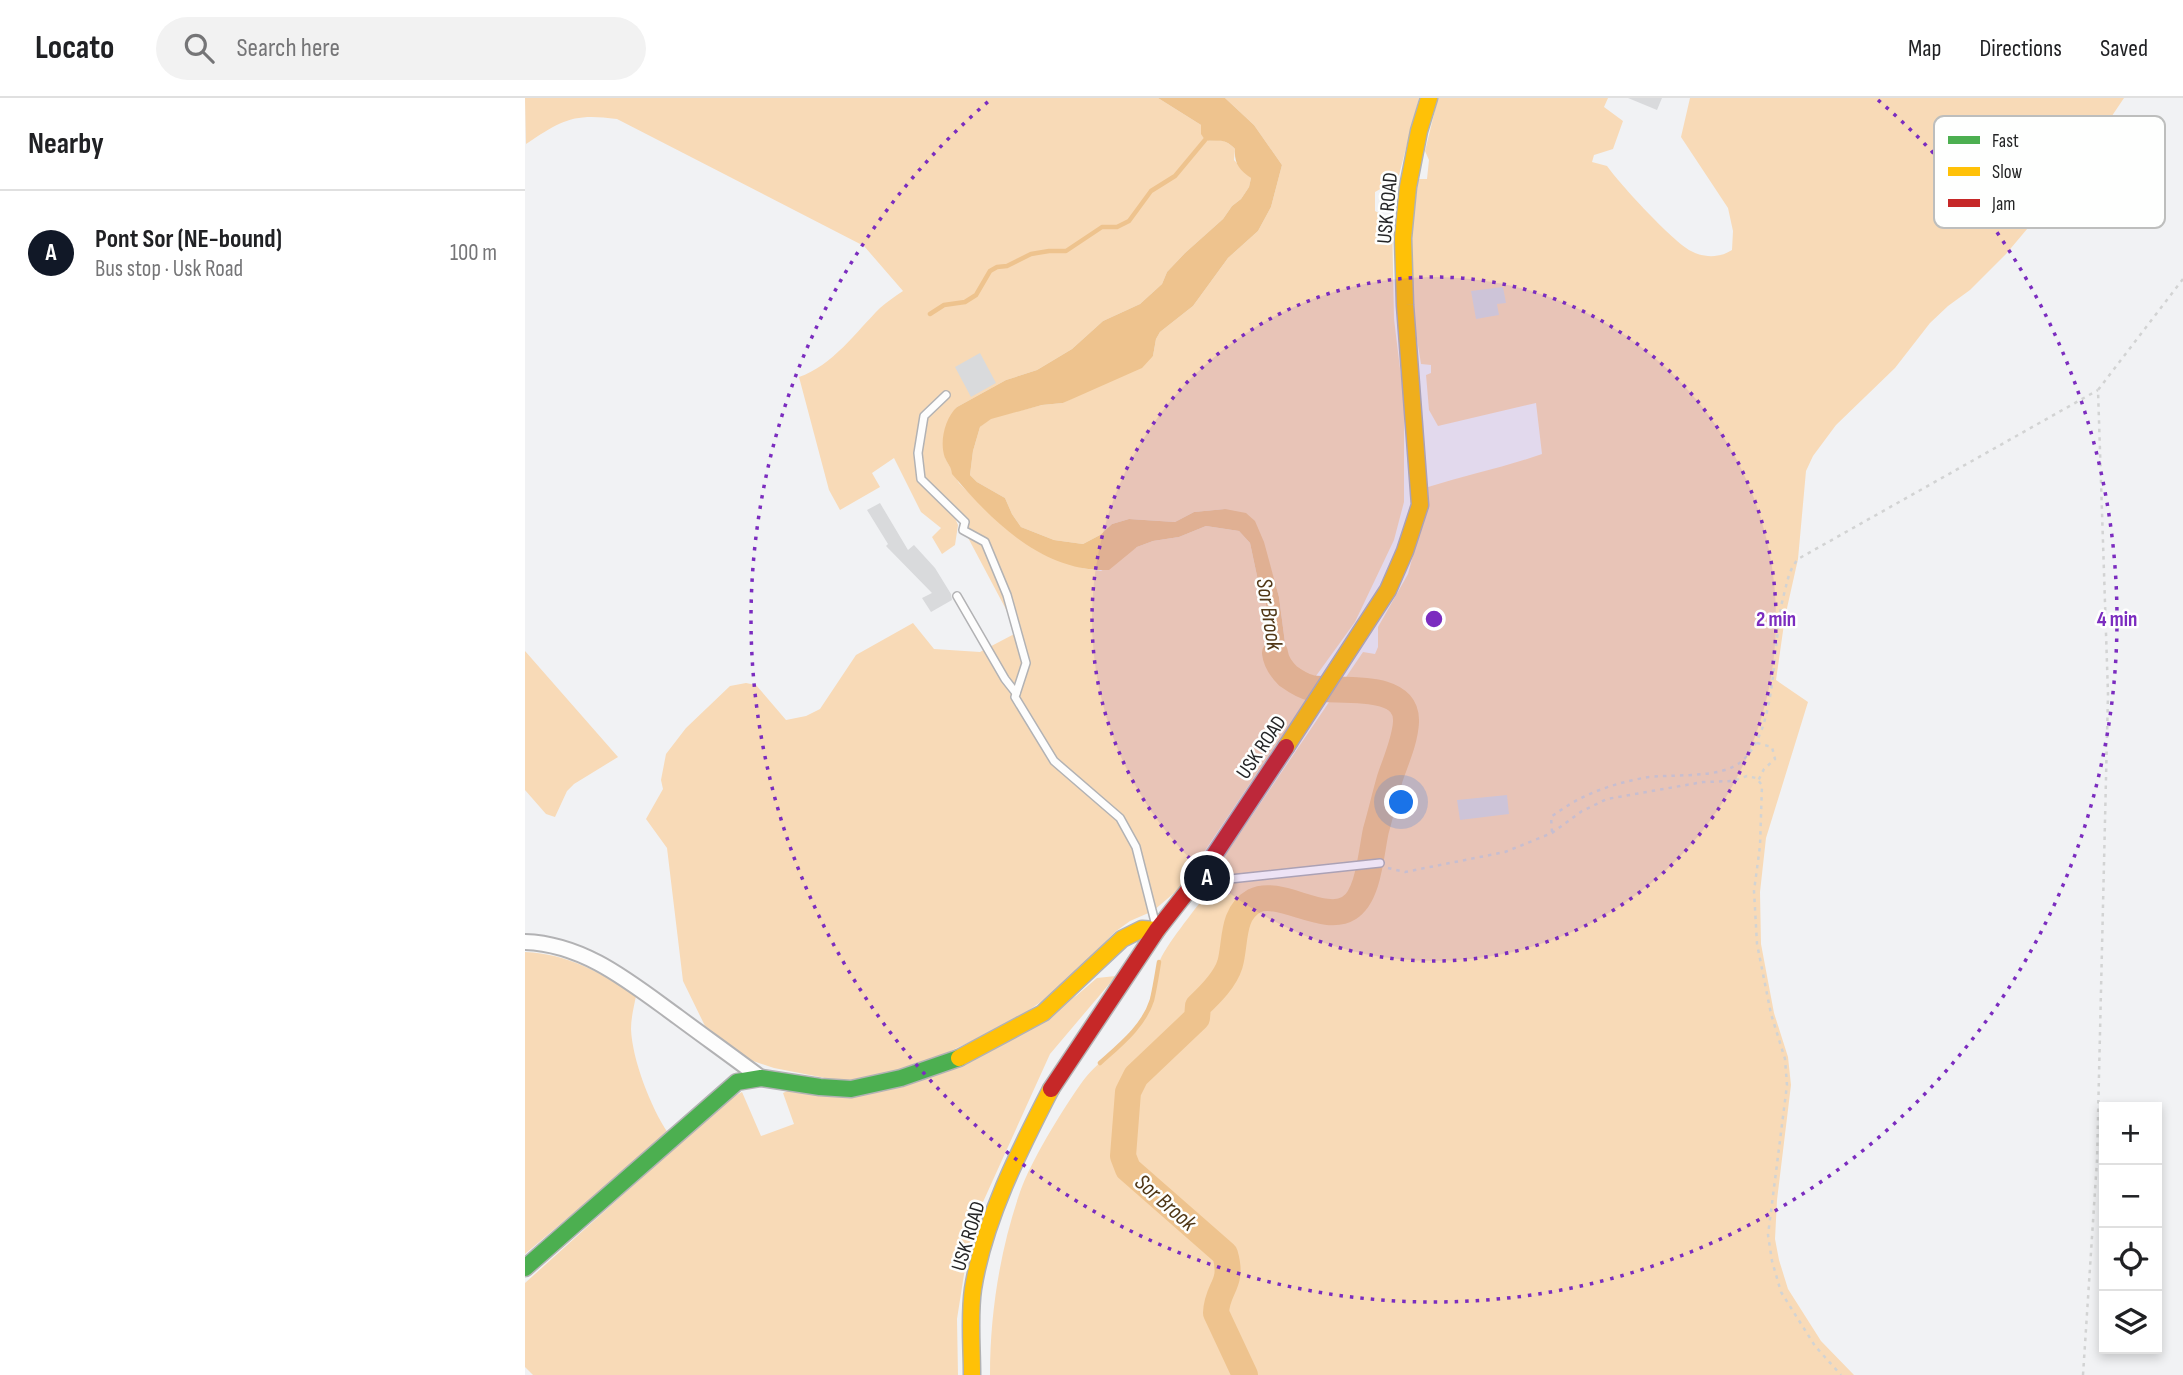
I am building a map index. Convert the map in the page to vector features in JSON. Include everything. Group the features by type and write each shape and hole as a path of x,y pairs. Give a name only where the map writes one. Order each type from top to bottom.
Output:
{"street":[{"name":"USK ROAD","path":"972,1375 973,1291 982,1250 1017,1155 1057,1077 1157,930 1205,869 1319,698 1388,590 1405,551 1420,505 1405,305 1403,239 1408,187 1419,131 1429,98"},
{"path":"525,1268 737,1082 761,1078 851,1089 901,1078 956,1060 1043,1013 1122,939 1142,929 1157,930"},
{"path":"525,942 565,948 596,960 761,1078"}],"lane":[{"path":"946,395 924,416 918,453 921,480 965,522 963,530 985,542 995,562 1019,632 1026,663 1015,697 1054,761 1121,818 1136,847 1157,930"},
{"path":"957,596 1016,694"},
{"path":"1205,869 1230,879 1380,863"}],"path":[{"path":"1552,833 1551,817 1574,800 1616,784 1646,778 1718,772 1740,764 1754,750 1769,709 1779,615 1790,569 1798,559 2098,390 2183,279"},
{"path":"2083,1375 2097,1160 2108,694 2098,390"},
{"path":"1757,743 1772,747 1775,754 1775,760 1763,769 1758,781"},
{"path":"1380,863 1405,872 1505,852 1552,833 1582,811 1607,799 1747,776 1762,785 1760,846 1754,891 1757,944 1771,1014 1785,1059 1787,1085 1768,1235 1781,1292 1815,1346 1841,1375"}],"shaded area":[{"path":"525,98 1158,98 1201,125 1209,141 1220,140 1229,144 1235,149 1234,160 1251,178 1241,199 1223,219 1185,253 1167,272 1162,284 1140,304 1103,321 1072,349 1037,370 1006,380 957,407 945,430 945,458 959,483 976,500 1041,553 1082,568 1101,571 1137,547 1153,541 1179,537 1206,526 1239,531 1250,543 1260,590 1266,603 1269,666 1294,681 1287,658 1279,597 1263,542 1225,509 1194,512 1175,522 1129,519 1112,524 1100,535 1083,544 1054,540 1021,527 1005,498 970,475 973,451 980,427 991,418 1042,405 1063,403 1153,356 1160,332 1193,306 1228,258 1258,231 1271,207 1282,165 1254,125 1225,98 1419,98 1398,179 1375,192 1375,211 1392,220 1394,319 1404,401 1404,502 1394,540 1355,622 1308,687 1314,688 1180,888 1153,911 1130,921 1115,932 1055,992 1012,1022 923,1064 849,1081 774,1068 750,1060 722,1042 705,1026 683,981 667,848 646,819 663,789 661,780 666,754 686,728 730,686 746,683 756,685 786,720 806,716 820,709 856,655 913,623 934,649 980,652 1018,632 965,532 965,522 952,511 958,525 955,545 942,554 932,537 941,528 921,512 894,458 872,473 880,487 840,510 829,490 799,377 833,357 880,308 903,291 864,246 617,119 589,117 569,120 526,144"},
{"path":"1438,98 1608,98 1604,107 1623,121 1613,149 1594,155 1592,162 1607,166 1647,212 1682,245 1701,255 1712,256 1732,250 1733,231 1728,208 1681,137 1690,98 2124,98 2112,116 1934,116 1934,228 2028,228 1970,290 1930,323 1895,368 1836,425 1813,456 1806,471 1798,559 1785,617 1776,680 1808,702 1766,838 1760,892 1761,944 1774,1013 1788,1057 1791,1085 1775,1239 1788,1289 1821,1341 1854,1375 990,1375 994,1305 1002,1259 1020,1192 1032,1165 1080,1085 1128,1037 1142,1019 1162,956 1207,893 1205,885 1363,652 1375,654 1378,647 1378,627 1408,574 1428,487 1542,454 1536,403 1438,426 1429,410 1426,375 1431,373 1431,365 1421,364 1411,302 1411,242 1418,179 1427,179 1429,160 1425,151"},
{"path":"525,651 618,757 574,784 567,791 555,817 546,814 525,790"},
{"path":"525,952 570,960 610,979 636,996 631,1029 635,1054 649,1097 668,1133 525,1254"},
{"path":"1116,976 1050,1054 983,1202 968,1249 957,1319 958,1375 533,1375 525,1367 525,1283 728,1100 742,1092 761,1136 794,1124 783,1093 792,1089 867,1095 1076,996 1097,978"}],"water":[{"path":"1158,98 1225,98 1254,125 1282,165 1271,207 1258,231 1228,258 1193,306 1160,332 1153,356 1142,368 1063,403 1042,405 991,419 980,427 970,475 1005,498 1021,527 1054,540 1083,544 1100,535 1112,524 1129,519 1175,522 1194,512 1225,509 1246,513 1255,521 1264,542 1279,597 1287,658 1295,681 1269,666 1266,603 1260,590 1250,543 1239,531 1206,526 1179,537 1153,541 1137,547 1109,570 1062,562 1040,553 1002,526 952,474 943,452 946,424 957,407 1006,380 1037,370 1072,349 1103,321 1140,304 1162,284 1167,272 1185,253 1223,219 1249,187 1251,178 1238,166 1235,149 1231,145 1224,141 1205,140 1201,134 1201,125"}],"building":[{"path":"1628,98 1662,98 1657,110"},
{"path":"1503,287 1506,303 1497,304 1499,315 1476,319 1471,291"},
{"path":"980,353 996,383 971,397 955,367"},
{"path":"880,503 908,550 914,545 935,568 952,600 931,612 922,598 932,593 886,546 888,544 867,510"},
{"path":"1507,795 1509,814 1460,820 1457,800"}],"waterway":[{"path":"930,314 944,305 965,302 976,295 990,271 997,267 1007,266 1031,254 1066,251 1102,227 1117,227 1129,221 1151,191 1175,176 1205,140"},
{"name":"Sor Brook","path":"1245,1375 1216,1313 1228,1273 1225,1254 1128,1169 1123,1156 1128,1092 1136,1076 1197,1018 1198,1006 1225,976 1241,913 1254,901 1276,899 1327,912 1339,912 1356,902 1365,884 1376,830 1406,722 1404,709 1396,700 1384,694 1302,685 1288,676 1278,663 1275,653"},
{"path":"1100,1063 1143,1018 1152,1000 1159,962"}],"traffic: fast":[{"path":"525,1268 737,1082 761,1078 851,1089 901,1078 959,1058"}],"traffic: slow":[{"path":"1286,747 1388,590 1405,551 1420,505 1405,305 1403,238 1408,187 1419,131 1429,98"},
{"path":"959,1058 1043,1013 1122,939 1142,929 1157,930"},
{"path":"972,1375 971,1310 985,1237 1004,1186 1051,1089"}],"traffic: jam":[{"path":"1051,1089 1157,930 1205,869 1286,747"}],"place":[{"name":"Pont Sor (NE-bound)","path":"1207,878"}]}
